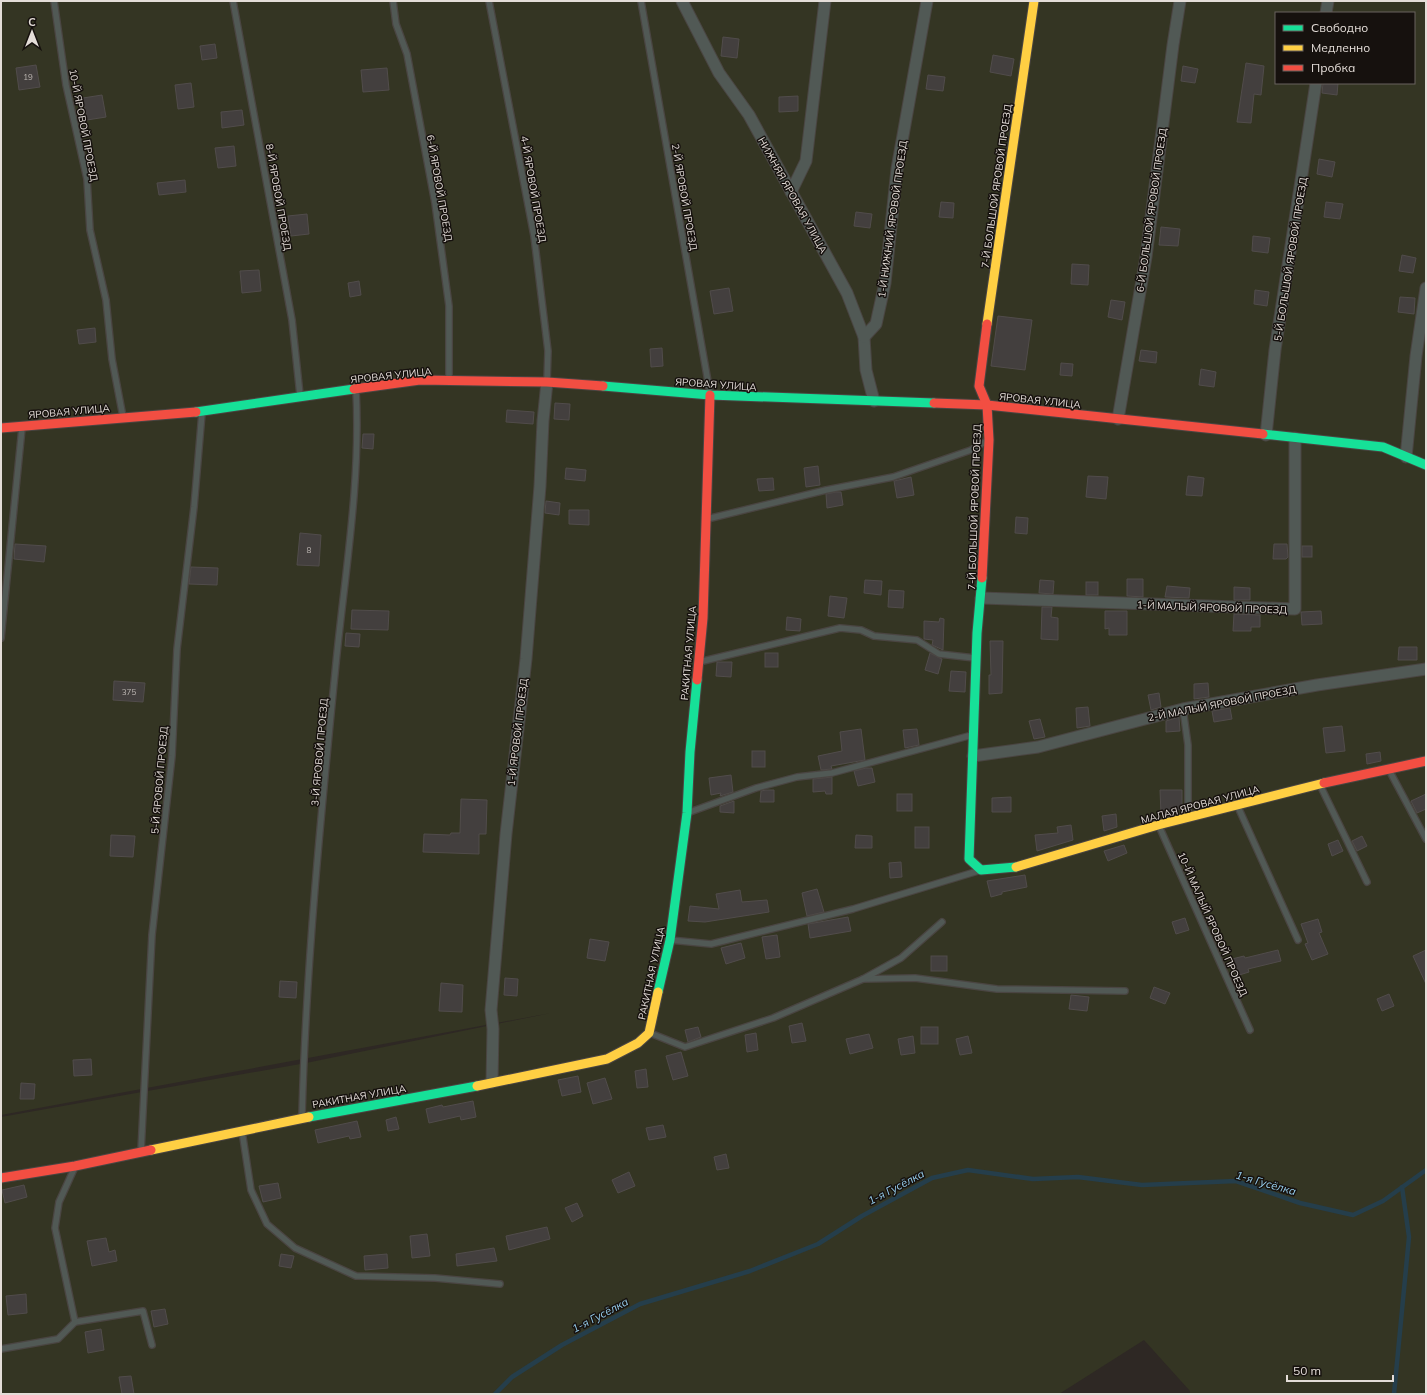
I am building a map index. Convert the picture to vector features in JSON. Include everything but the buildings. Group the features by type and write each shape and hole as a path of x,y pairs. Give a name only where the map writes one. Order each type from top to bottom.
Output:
{"street":[{"name":"НИЖНЯЯ ЯРОВАЯ УЛИЦА","path":"682,1 719,72 749,115 847,292 864,338 866,370 874,401"},
{"path":"791,192 806,161 825,1"},
{"name":"1-Й НИЖНИЙ ЯРОВОЙ ПРОЕЗД","path":"864,338 876,324 885,283 897,169 927,1"},
{"name":"7-Й БОЛЬШОЙ ЯРОВОЙ ПРОЕЗД","path":"981,870 969,859 977,633 981,598 989,440 987,405 979,386 1009,167 1034,1"},
{"name":"6-Й БОЛЬШОЙ ЯРОВОЙ ПРОЕЗД","path":"1118,419 1146,257 1180,1"},
{"path":"1326,12 1328,1"},
{"name":"5-Й БОЛЬШОЙ ЯРОВОЙ ПРОЕЗД","path":"1266,435 1275,350 1316,84"},
{"path":"1406,457 1416,356 1426,288"},
{"name":"ЯРОВАЯ УЛИЦА","path":"1,428 203,411 420,380 547,382 710,395 852,402 874,401 987,405 1383,447 1426,465"},
{"name":"1-Й ЯРОВОЙ ПРОЕЗД","path":"492,1082 492,1003 506,834 526,660 547,382"},
{"name":"РАКИТНАЯ УЛИЦА","path":"1,1178 75,1166 302,1118 607,1059 638,1043 649,1033 670,940 687,813 697,663 703,618 710,395"},
{"name":"1-Й МАЛЫЙ ЯРОВОЙ ПРОЕЗД","path":"981,598 1099,604 1295,609 1295,438"},
{"name":"2-Й МАЛЫЙ ЯРОВОЙ ПРОЕЗД","path":"973,756 1038,746 1184,709 1316,684 1426,668"},
{"name":"МАЛАЯ ЯРОВАЯ УЛИЦА","path":"981,870 1021,866 1158,825 1320,784 1426,761"}],"lane":[{"name":"10-Й ЯРОВОЙ ПРОЕЗД","path":"54,1 66,85 87,179 90,230 106,300 112,359 123,417"},
{"name":"8-Й ЯРОВОЙ ПРОЕЗД","path":"233,1 292,320 300,397"},
{"name":"6-Й ЯРОВОЙ ПРОЕЗД","path":"393,1 396,24 407,54 435,203 449,306 449,380"},
{"name":"4-Й ЯРОВОЙ ПРОЕЗД","path":"489,1 534,236 548,351 547,382"},
{"name":"2-Й ЯРОВОЙ ПРОЕЗД","path":"641,1 710,395"},
{"name":"3-Й ЯРОВОЙ ПРОЕЗД","path":"302,1118 305,1022 330,717 353,500 358,428 356,389"},
{"name":"5-Й ЯРОВОЙ ПРОЕЗД","path":"140,1152 152,935 172,756 177,649 194,507 203,411"},
{"path":"1,638 22,426"},
{"path":"707,519 826,490 893,477 971,450 989,440"},
{"path":"697,663 840,628 861,630 874,636 917,640 939,654 977,658"},
{"path":"1184,709 1188,745 1188,818"},
{"path":"687,813 756,788 790,779 832,773 974,735"},
{"path":"1389,769 1426,838"},
{"path":"1320,784 1367,882"},
{"path":"1237,805 1298,940"},
{"name":"10-Й МАЛЫЙ ЯРОВОЙ ПРОЕЗД","path":"1158,825 1250,1030"},
{"path":"670,940 711,944 853,909 981,870"},
{"path":"649,1033 685,1047 773,1018 863,979 901,958 942,922"},
{"path":"863,979 915,978 997,989 1125,991"},
{"path":"242,1131 251,1190 267,1224 295,1248 356,1276 435,1278 500,1284"},
{"path":"75,1166 59,1202 55,1228 75,1322"},
{"path":"1,1349 58,1339 75,1322 143,1311 152,1345"}],"green space":[{"path":"1,1 1426,1 1426,1394 1190,1394 1190,1391 1144,1340 1059,1394 1,1394 1,1117 306,1063 551,1013 1,1115"}],"waterway":[{"name":"1-я Гусёлка","path":"495,1394 512,1377 562,1345 640,1304 750,1271 818,1244 862,1216 932,1178 968,1170 1033,1179 1078,1177 1142,1185 1236,1181 1300,1203 1353,1215 1383,1201 1426,1170"},
{"path":"1394,1394 1409,1237 1402,1187"}],"traffic: fast":[{"path":"603,386 710,395 934,403"},
{"path":"196,412 354,389"},
{"path":"1263,434 1383,447 1426,465"},
{"path":"982,578 977,633 969,859 981,870 1016,867"},
{"path":"658,992 670,940 687,813 690,752 697,680"},
{"path":"309,1117 477,1086"}],"traffic: slow":[{"path":"987,324 1034,1"},
{"path":"1016,867 1158,825 1324,783"},
{"path":"477,1086 607,1059 638,1043 649,1033 658,992"},
{"path":"151,1150 309,1117"}],"traffic: jam":[{"path":"982,578 989,440 987,405 979,386 987,324"},
{"path":"354,389 420,380 547,382 603,386"},
{"path":"697,680 703,618 710,395"},
{"path":"934,403 987,405 1263,434"},
{"path":"1,428 196,412"},
{"path":"1324,783 1426,761"},
{"path":"1,1178 75,1166 151,1150"}]}
